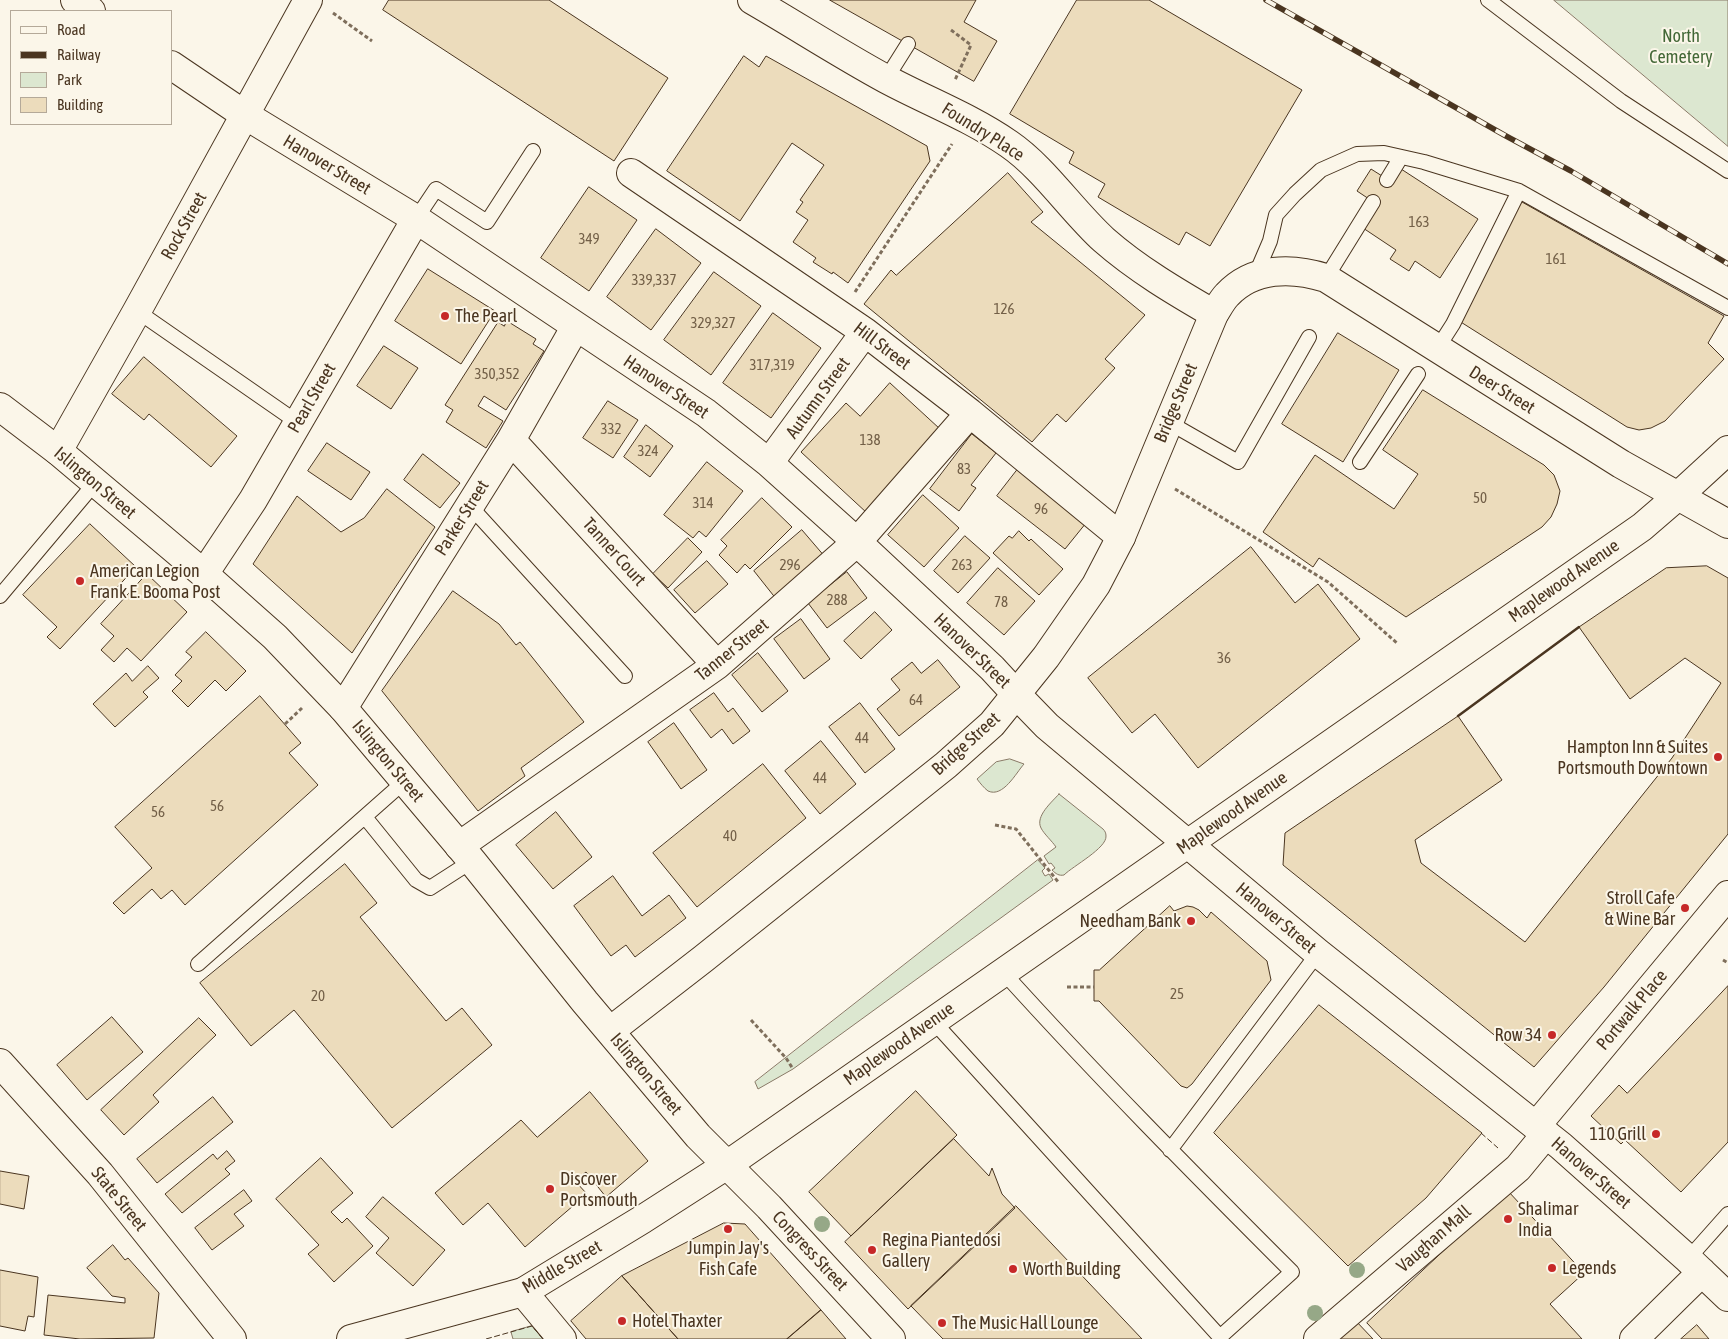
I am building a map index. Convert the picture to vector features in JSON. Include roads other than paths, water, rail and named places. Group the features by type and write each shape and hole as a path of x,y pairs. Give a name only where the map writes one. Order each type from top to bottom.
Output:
{"street":[{"path":"75,0 90,10"},
{"name":"Foundry Place","path":"752,0 886,79 969,119 1010,144 1031,162 1105,241 1170,288 1214,314"},
{"name":"Rock Street","path":"58,450 138,311 306,5"},
{"name":"Hanover Street","path":"172,66 246,115 416,220 576,326 706,413 770,463 992,668 1047,726 1318,953 1541,1130 1695,1265 1728,1297"},
{"name":"Hill Street","path":"631,173 865,332 970,413 1121,536"},
{"name":"Pearl Street","path":"204,574 253,500 416,220"},
{"name":"Deer Street","path":"1264,274 1291,270 1309,272 1326,278 1621,464 1728,524"},
{"name":"Bridge Street","path":"610,1031 946,765 992,724 1046,657 1096,585 1121,536 1214,314 1227,295 1241,284 1264,274"},
{"name":"Parker Street","path":"343,708 511,440 576,326"},
{"name":"Autumn Street","path":"770,463 865,332"},
{"name":"Islington Street","path":"0,407 58,450 204,574 275,638 343,708 698,1136 727,1164"},
{"name":"Tanner Street","path":"465,854 717,665 857,542 970,413"},
{"name":"Tanner Court","path":"511,440 717,665"},
{"name":"Maplewood Avenue","path":"727,1164 1642,527 1728,450"},
{"name":"Portwalk Place","path":"1541,1130 1728,895"},
{"name":"State Street","path":"0,1063 100,1174 232,1339"},
{"name":"Vaughan Mall","path":"1318,1339 1518,1168 1541,1130"},
{"name":"Middle Street","path":"351,1339 523,1292 643,1219 727,1164"},
{"name":"Congress Street","path":"727,1164 765,1202 891,1339"},
{"path":"1634,1339 1695,1265"},
{"path":"523,1292 562,1339"}],"lane":[{"path":"1494,2 1621,100 1728,171"},
{"path":"886,79 908,44"},
{"path":"416,220 436,188 487,222 533,151"},
{"path":"1264,274 1276,215 1295,194 1321,170 1357,154 1384,153 1424,162 1519,191 1728,308"},
{"path":"1387,180 1401,157"},
{"path":"1437,348 1453,324 1519,191"},
{"path":"1326,278 1374,202"},
{"path":"138,311 297,422"},
{"path":"1168,422 1238,462 1309,338"},
{"path":"1360,462 1418,374"},
{"path":"0,596 95,483"},
{"path":"470,506 626,676"},
{"path":"198,964 405,781"},
{"path":"365,817 416,880 430,888 465,854"},
{"path":"1170,1150 1318,953"},
{"path":"933,1021 1220,1337 1292,1272 1170,1150 1043,1017 1003,972"},
{"path":"1695,1265 1728,1214"}],"railway":[{"path":"1266,0 1571,171 1728,264"}],"place":[{"name":"The Pearl","path":"445,316"},
{"name":"American Legion Frank E. Booma Post","path":"80,581"},
{"name":"Hampton Inn & Suites Portsmouth Downtown","path":"1718,757"},
{"name":"Stroll Cafe & Wine Bar","path":"1685,908"},
{"name":"Needham Bank","path":"1191,921"},
{"name":"Row 34","path":"1552,1035"},
{"name":"110 Grill","path":"1656,1134"},
{"name":"Discover Portsmouth","path":"550,1189"},
{"name":"Shalimar India","path":"1508,1219"},
{"name":"Jumpin Jay's Fish Cafe","path":"728,1229"},
{"name":"Regina Piantedosi Gallery","path":"872,1250"},
{"name":"Legends","path":"1552,1268"},
{"name":"Worth Building","path":"1013,1269"},
{"name":"Hotel Thaxter","path":"622,1321"},
{"name":"The Music Hall Lounge","path":"942,1323"}],"park label":[{"name":"North Cemetery","path":"1681,46"}]}
